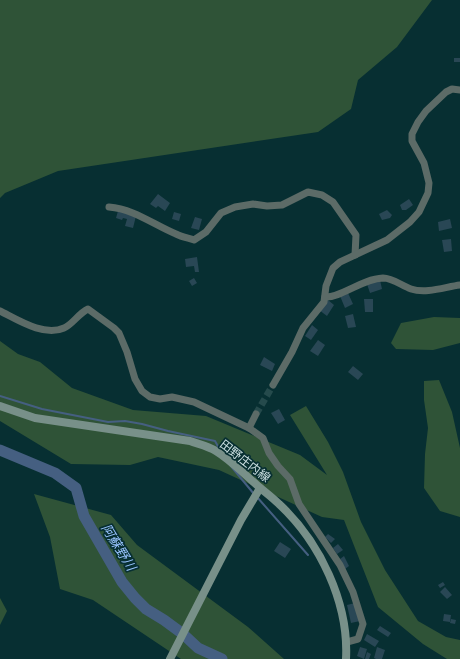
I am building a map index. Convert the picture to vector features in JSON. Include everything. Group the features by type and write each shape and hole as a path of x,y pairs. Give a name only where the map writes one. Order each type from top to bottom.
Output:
{"main road":[{"name":"田野庄内線","path":"0,406 35,418 190,441 214,450 228,460 279,504 299,526 313,546 326,569 340,605 347,642 346,659"},
{"path":"171,658 241,520 260,488"}],"street":[{"path":"273,385 292,352 303,328 322,304 325,298 328,277 333,268 340,262 387,240 410,222 419,212 428,193 429,183 423,161 412,142 412,134 426,111 446,92 452,89 460,90"},
{"path":"109,207 120,208 128,211 177,235 194,240 206,232 221,213 235,207 253,204 282,206 308,192 322,195 333,202 356,235 355,255"},
{"path":"325,298 372,279 389,279 413,290 428,290 460,285"},
{"path":"0,311 41,329 55,330 65,328 81,313 88,309 119,333 127,352 135,380 142,391 150,397 160,399 172,397 194,402 249,428 263,438 269,453 290,479 299,504 340,565 353,592 363,624 358,639 347,642"},
{"path":"249,428 256,414"}],"green space":[{"path":"0,0 432,0 397,47 358,80 351,109 318,132 58,171 5,193 0,198"},
{"path":"434,317 460,318 460,343 433,350 396,349 391,343 401,323"},
{"path":"0,341 18,354 40,362 72,388 133,410 206,416 300,455 327,475 290,415 306,406 328,442 343,472 361,522 385,570 418,621 446,637 460,640 460,659 447,659 423,644 378,607 344,520 322,517 219,470 158,457 130,465 71,464 0,421"},
{"path":"439,380 452,412 460,448 460,517 440,511 424,488 425,454 428,428 424,400 424,381"},
{"path":"34,494 111,515 137,545 248,627 284,659 181,659 93,600 60,589 50,537"},
{"path":"0,598 7,611 0,625"}],"building":[{"path":"454,58 460,58 460,62 454,62"},
{"path":"158,194 170,203 165,211 158,206 156,208 150,204"},
{"path":"409,199 413,205 406,210 402,210 400,205"},
{"path":"387,210 392,215 390,218 382,220 379,214"},
{"path":"118,211 136,216 133,228 125,226 127,219 123,218 122,220 116,218"},
{"path":"174,212 181,214 179,221 172,219"},
{"path":"195,217 202,219 199,230 191,228"},
{"path":"450,219 452,228 439,231 438,222"},
{"path":"451,239 452,251 444,252 442,240"},
{"path":"197,257 199,272 195,272 194,266 186,267 185,259"},
{"path":"194,278 197,283 192,286 189,281"},
{"path":"380,280 382,289 370,293 367,284"},
{"path":"348,293 353,304 345,308 340,296"},
{"path":"364,299 373,299 373,312 365,312"},
{"path":"328,300 334,305 327,316 319,310"},
{"path":"353,314 356,327 348,328 345,316"},
{"path":"312,325 318,330 311,340 305,336"},
{"path":"318,340 325,345 318,356 310,351"},
{"path":"264,357 275,364 272,371 260,365"},
{"path":"353,366 363,374 358,380 348,372"},
{"path":"279,409 285,420 278,424 271,413"},
{"path":"328,534 335,539 331,543 325,537"},
{"path":"280,542 291,549 285,558 274,551"},
{"path":"338,544 343,550 337,554 333,548"},
{"path":"344,556 349,566 345,569 340,559"},
{"path":"443,582 445,585 440,588 438,585"},
{"path":"445,587 452,595 447,599 440,592"},
{"path":"355,603 360,621 351,623 347,605"},
{"path":"444,614 451,615 450,622 443,621"},
{"path":"451,619 456,620 455,624 450,623"},
{"path":"380,626 391,633 388,637 377,630"},
{"path":"367,634 379,641 375,647 364,640"},
{"path":"360,647 367,649 364,659 357,656"},
{"path":"377,647 385,650 382,659 374,658"},
{"path":"367,652 371,654 369,659 365,659"}],"waterway":[{"path":"0,396 42,409 108,422 125,421 142,424 215,441 220,450"},
{"name":"阿蘇野川","path":"0,450 55,473 76,488 84,516 122,582 135,598 146,609 183,634 198,648 222,659"},
{"path":"230,465 254,494"},
{"path":"257,497 308,555"}],"tunnel":[{"path":"256,414 273,385"}]}
